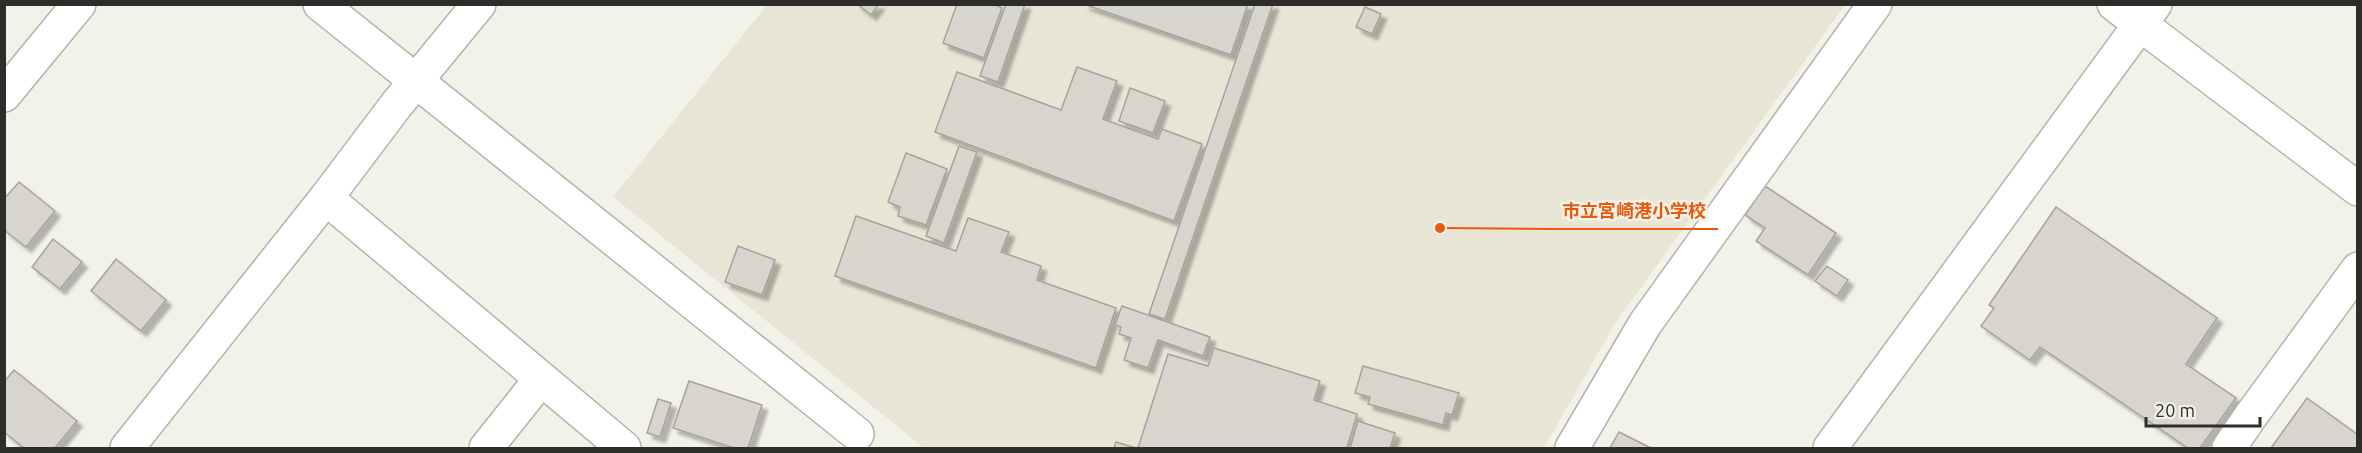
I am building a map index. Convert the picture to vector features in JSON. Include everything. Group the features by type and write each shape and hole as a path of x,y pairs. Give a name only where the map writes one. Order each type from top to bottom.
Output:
{"street":[{"path":"4,95 79,4"},
{"path":"320,4 857,434"},
{"path":"126,448 479,4"},
{"path":"1572,448 1645,324 1875,4"},
{"path":"2114,4 2147,14 2358,189"},
{"path":"1830,448 2147,14"},
{"path":"326,198 624,448"},
{"path":"2229,448 2358,269"},
{"path":"486,448 541,380"}],"shaded area":[{"path":"767,5 857,5 871,15 879,5 957,5 943,43 984,58 1002,8 993,5 1006,5 981,76 997,82 1025,5 1083,5 1231,55 1248,5 1255,5 1150,314 1165,319 1273,5 1845,5 1616,322 1544,448 1390,448 1395,433 1359,421 1350,448 1347,448 1357,414 1314,400 1319,381 1215,348 1208,366 1168,354 1138,448 1116,442 1114,448 924,448 613,197","holes":["1365,7 1381,14 1371,34 1356,27","1078,67 1117,81 1103,119 1158,139 1163,129 1202,144 1174,220 935,132 957,72 1061,110","1130,88 1165,100 1153,133 1119,121","959,146 977,152 943,243 926,236","906,153 946,168 926,225 898,216 900,207 888,202","968,218 1008,232 1001,252 1041,266 1037,280 1116,308 1096,367 956,251","738,247 775,260 762,295 725,282","1122,306 1209,337 1203,356 1158,340 1131,338 1119,334 1121,327 1115,325","1362,367 1458,393 1452,415 1446,413 1443,425 1368,404 1370,397 1355,393"]}],"building":[{"path":"857,4 879,4 871,15"},
{"path":"957,4 993,4 1002,8 984,58 943,43"},
{"path":"1006,4 1025,4 998,82 980,76"},
{"path":"1083,4 1248,4 1231,55"},
{"path":"1255,4 1273,4 1165,319 1149,314"},
{"path":"1365,7 1381,14 1372,34 1356,27"},
{"path":"1077,67 1117,81 1103,119 1158,139 1162,129 1202,144 1174,221 935,132 957,72 1061,110"},
{"path":"1130,88 1165,101 1153,133 1119,121"},
{"path":"959,146 977,152 944,243 926,236"},
{"path":"906,153 947,169 926,225 898,216 900,207 888,202"},
{"path":"19,182 55,211 26,247 4,230 4,199"},
{"path":"1765,186 1836,233 1808,275 1756,241 1765,228 1745,215"},
{"path":"2056,207 2217,318 2186,364 2236,398 2200,448 2188,448 2040,347 2030,360 1981,326 1994,308 1989,305"},
{"path":"856,216 956,251 968,218 1009,232 1001,252 1041,266 1037,280 1116,308 1096,368 835,276"},
{"path":"53,239 82,262 60,289 32,267"},
{"path":"738,246 775,260 762,295 725,282"},
{"path":"116,259 166,300 141,331 91,291"},
{"path":"1827,266 1848,280 1837,296 1815,281"},
{"path":"1122,306 1210,337 1203,356 1158,340 1148,368 1124,360 1131,338 1119,334 1121,327 1115,325"},
{"path":"1214,348 1320,381 1314,400 1357,414 1347,448 1138,448 1168,354 1208,366"},
{"path":"1363,366 1459,393 1452,415 1446,413 1443,425 1368,404 1370,397 1355,393"},
{"path":"14,370 77,421 55,448 24,448 4,432 4,382"},
{"path":"689,381 762,405 748,448 734,448 673,428"},
{"path":"2307,398 2358,435 2358,448 2271,448"},
{"path":"658,399 671,403 660,437 647,433"},
{"path":"1358,421 1395,433 1390,448 1350,448"},
{"path":"1619,432 1651,448 1610,448"},
{"path":"1116,442 1136,448 1114,448"}],"place":[{"name":"市立宮崎港小学校","path":"1440,228"}]}
